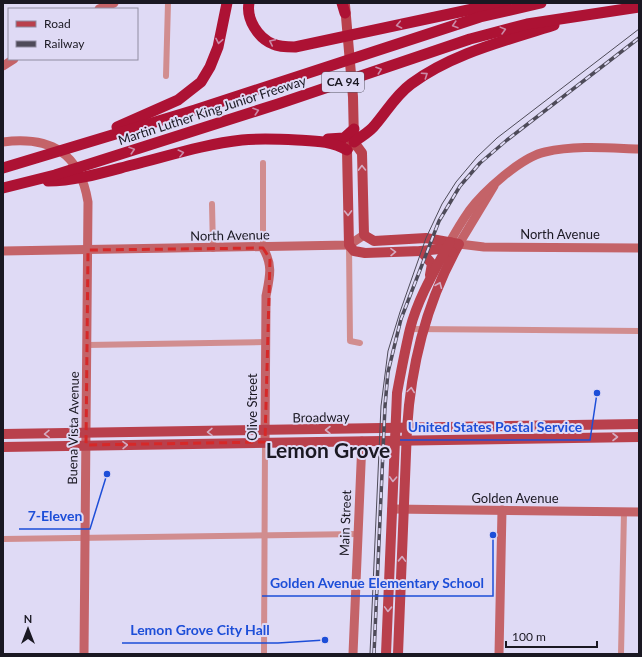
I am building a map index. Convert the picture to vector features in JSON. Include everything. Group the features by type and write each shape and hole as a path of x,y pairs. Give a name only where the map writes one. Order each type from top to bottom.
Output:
{"highway":[{"path":"75,145 178,100 201,82 210,67 218,46 227,3"},
{"path":"249,3 248,11 257,33 273,44 295,47 487,6 520,7"},
{"name":"Martin Luther King Junior Freeway","path":"3,168 195,110 480,17 541,3"},
{"name":"Martin Luther King Junior Freeway","path":"57,178 95,162 278,104 470,39 527,24 639,6"},
{"path":"320,141 350,146 374,127 393,101 410,85 433,69 465,55 593,13"},
{"path":"3,188 34,180 102,173 221,143 263,139 320,141 341,139 354,129"}],"main road":[{"path":"344,6 353,97 354,129 350,146 348,180 349,245"},
{"path":"350,146 362,154 364,235"},
{"path":"348,180 362,188"},
{"name":"North Avenue","path":"364,235 374,241 426,238 452,247"},
{"name":"North Avenue","path":"349,245 354,251 365,253 421,251 452,247"},
{"path":"427,284 452,247"},
{"path":"398,654 407,429 413,377 423,328 452,247"},
{"path":"386,654 397,393 410,329 427,284 432,264 421,251"},
{"name":"Broadway","path":"3,434 407,429 639,424"},
{"name":"Broadway","path":"3,447 639,437"}],"street":[{"path":"102,8 114,3"},
{"path":"166,76 168,3"},
{"path":"3,66 12,60"},
{"name":"Buena Vista Avenue","path":"5,142 30,141 42,144 68,157 75,164 84,183 88,202 84,654"},
{"path":"452,247 470,210 494,186 525,160 544,152 582,147 639,148"},
{"name":"Olive Street","path":"263,162 263,248 270,259 269,282 266,296 264,654"},
{"path":"212,204 213,249"},
{"path":"360,343 350,341 349,245 364,235"},
{"name":"North Avenue","path":"3,251 213,249 349,245"},
{"name":"North Avenue","path":"452,247 639,248"},
{"path":"410,329 639,331"},
{"path":"87,345 266,342"},
{"name":"Main Street","path":"353,654 362,441"},
{"name":"Golden Avenue","path":"392,509 639,512"},
{"path":"499,654 502,510"},
{"path":"622,654 624,512"},
{"path":"3,539 358,534"}],"highlighted area":[{"path":"263,248 270,259 265,442 86,445 88,250"}],"tram line":[{"path":"370,654 381,406 388,351 426,238 442,204 456,182 477,157 497,138 639,29"}],"railway":[{"path":"374,654 385,406 388,372 401,319 439,221 460,186 480,163 507,140 639,38"}],"place":[{"name":"United States Postal Service","path":"597,393"},
{"name":"7-Eleven","path":"107,474"},
{"name":"Golden Avenue Elementary School","path":"493,535"},
{"name":"Lemon Grove City Hall","path":"325,640"}],"district":[{"name":"Lemon Grove","path":"328,451"}]}
